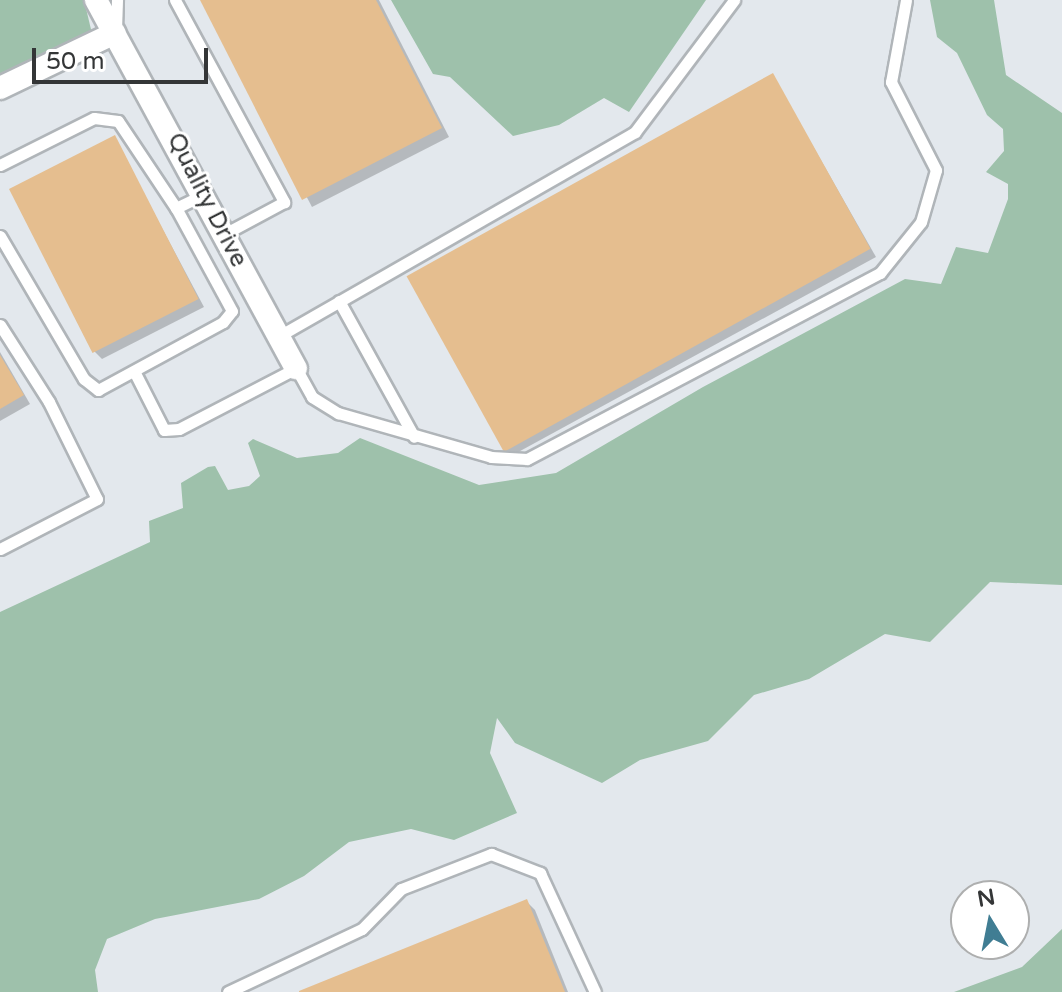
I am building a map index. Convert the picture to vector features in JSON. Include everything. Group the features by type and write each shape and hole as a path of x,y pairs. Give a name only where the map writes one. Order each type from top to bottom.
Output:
{"street":[{"name":"Quality Drive","path":"96,0 296,368"},
{"path":"0,88 115,33"}],"lane":[{"path":"115,33 117,0"},
{"path":"175,0 284,202 224,234"},
{"path":"279,336 635,132 734,0"},
{"path":"135,373 164,430 179,429 296,368 312,397 338,413 491,457 527,459 880,273 921,222 936,170 891,82 906,0"},
{"path":"0,165 94,118 118,121 176,208 232,311 223,322 135,373 98,390 84,379 0,236"},
{"path":"176,208 204,195"},
{"path":"339,301 414,437"},
{"path":"0,325 49,402 97,499 0,549"},
{"path":"228,992 362,929 401,889 491,854 540,873 595,992"}],"green space":[{"path":"0,0 84,0 94,42 0,93"},
{"path":"391,0 706,0 629,112 604,98 559,125 513,136 450,77 433,74"},
{"path":"930,0 994,0 1006,75 1062,113 1062,585 990,582 930,642 885,634 809,679 754,695 708,741 640,760 602,783 515,743 497,718 490,753 517,813 454,840 411,829 349,842 304,876 259,899 155,919 107,939 95,970 98,992 0,992 0,612 150,542 149,521 183,508 181,483 208,467 215,466 228,490 249,486 260,476 248,443 253,439 297,458 338,453 360,438 479,485 556,473 703,387 905,279 941,284 956,247 988,253 1008,199 1008,184 986,172 1004,151 1003,129 987,115 957,53 937,37"},
{"path":"1062,929 1062,992 954,992 1022,967"}],"building":[{"path":"200,0 376,0 442,128 302,200"},
{"path":"773,73 870,249 504,452 407,276"},
{"path":"115,135 199,299 93,353 9,189"},
{"path":"0,355 24,395 0,409"},
{"path":"527,899 565,992 299,992 299,991"}]}
